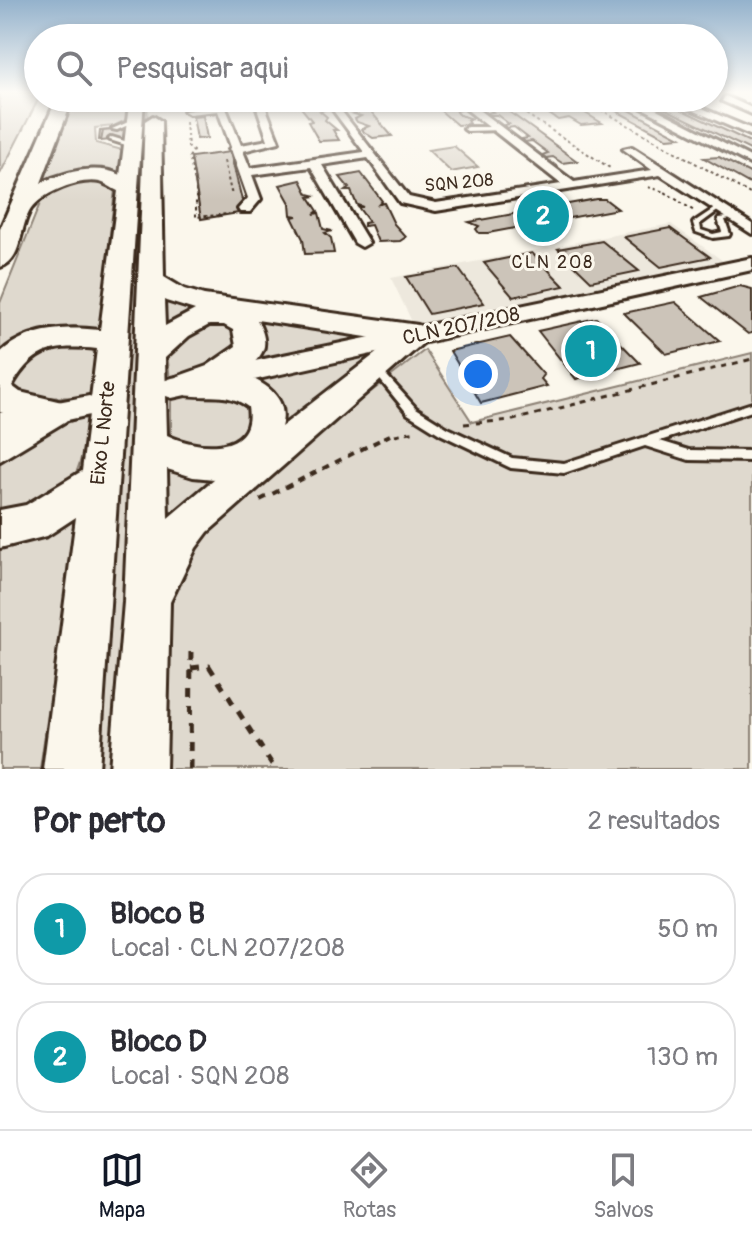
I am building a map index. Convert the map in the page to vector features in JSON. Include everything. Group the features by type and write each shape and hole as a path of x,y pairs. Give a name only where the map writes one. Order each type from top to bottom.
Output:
{"highway":[{"path":"0,206 35,128"},
{"path":"0,259 53,128"},
{"path":"22,205 47,187 82,176 109,177 128,189"}],"main road":[{"name":"Eixo L Norte","path":"71,769 128,189 140,128"},
{"name":"Eixo L Norte","path":"138,769 147,602 148,358 153,281 143,128"},
{"path":"153,281 175,295 202,303 418,335"},
{"path":"148,358 188,321 220,316 245,324 252,341 250,351 242,360 179,386"},
{"path":"147,602 161,569 194,519 418,335"},
{"path":"0,379 16,357 52,338 84,336 112,342"},
{"path":"147,442 170,455 201,463 221,463 240,456 261,438 268,417 266,406 247,388 234,384 179,386"},
{"path":"0,394 11,403 54,412"},
{"path":"0,446 54,412"},
{"path":"0,529 33,523 99,480"}],"street":[{"path":"228,128 255,201 245,209"},
{"path":"234,149 274,142 269,128"},
{"name":"SQN 208","path":"350,128 405,200 419,206 436,207 665,171"},
{"path":"686,128 752,162"},
{"path":"498,129 573,187"},
{"path":"628,149 752,230"},
{"path":"243,173 369,155"},
{"path":"314,162 362,243"},
{"path":"729,213 752,222"},
{"name":"CLN 207/208","path":"179,386 752,264"},
{"path":"0,424 89,406"}],"lane":[{"path":"467,129 498,129"},
{"path":"729,213 720,221 726,234 713,236 698,231 696,223 729,213"},
{"path":"376,369 412,411 444,431 511,463 564,468 752,407"},
{"path":"644,442 689,455 752,456"}],"path":[{"path":"188,128 188,147 193,151 189,157 196,186 196,217 245,209"},
{"path":"216,128 231,192 251,189"},
{"path":"633,128 752,195"},
{"path":"190,769 191,646"},
{"path":"191,668 209,666 275,769"}],"shaded area":[{"path":"0,128 24,128 0,174"},
{"path":"60,128 96,128 96,143 126,151 123,178 113,175 38,188"},
{"path":"140,128 147,128 121,769 94,769"},
{"path":"454,146 478,167 451,172 428,150"},
{"path":"93,178 115,189 99,335 0,364 0,303 43,196 50,189"},
{"path":"671,224 726,263 414,326 391,278"},
{"path":"158,289 386,335 242,366 236,314 165,332"},
{"path":"220,319 245,335 225,362 170,380 167,353 180,332"},
{"path":"43,345 92,347 96,360 92,397 19,398 6,377"},
{"path":"393,347 160,555 425,350 472,422 752,353 752,769 157,769 154,457 257,448 243,379"},
{"path":"226,388 256,402 239,450 171,442 171,397"},
{"path":"88,415 80,461 67,485 57,493 0,518 0,452 20,440"},
{"path":"79,498 40,769 0,769 0,536"}],"building":[{"path":"195,128 205,128 207,138 197,139"},
{"path":"311,128 337,130 333,130 339,140 319,141"},
{"path":"385,128 392,136 373,138 362,129"},
{"path":"515,128 531,128 577,161 562,163 553,157 546,158 542,155 548,153 532,141 522,139 528,138"},
{"path":"648,128 663,128 680,137 667,138"},
{"path":"704,128 720,128 752,143 752,151"},
{"path":"121,129 120,138 99,140 100,131"},
{"path":"125,129 123,139 101,141 103,131"},
{"path":"230,152 245,212 201,219 191,157"},
{"path":"719,157 752,174 752,185 704,158"},
{"path":"361,173 382,201 379,204 384,203 394,224 406,237 400,241 378,242 371,225 364,226 369,222 358,207 363,207 357,205 351,191 345,191 349,188 340,177"},
{"path":"301,180 308,194 316,196 309,197 318,211 314,214 319,213 323,229 332,231 325,233 331,238 334,253 305,254 303,239 292,217 297,216 291,215 290,203 280,185"},
{"path":"605,199 618,209 488,233 479,233 476,229 479,226 469,222"},
{"path":"670,228 710,257 661,267 624,237"},
{"path":"602,241 639,271 591,281 558,249"},
{"path":"532,253 564,286 513,297 484,263"},
{"path":"458,268 484,303 429,314 406,277"},
{"path":"740,286 752,289 752,333 748,334 701,297"},
{"path":"675,302 720,341 666,354 624,313"},
{"path":"596,318 640,363 576,379 538,331"},
{"path":"510,337 544,375 541,379 547,386 481,403 450,351"}],"tunnel":[{"path":"89,406 168,389"}],"place":[{"name":"Bloco D","path":"543,216"},
{"name":"Bloco B","path":"591,351"}],"district":[{"name":"CLN 208","path":"553,262"}]}
